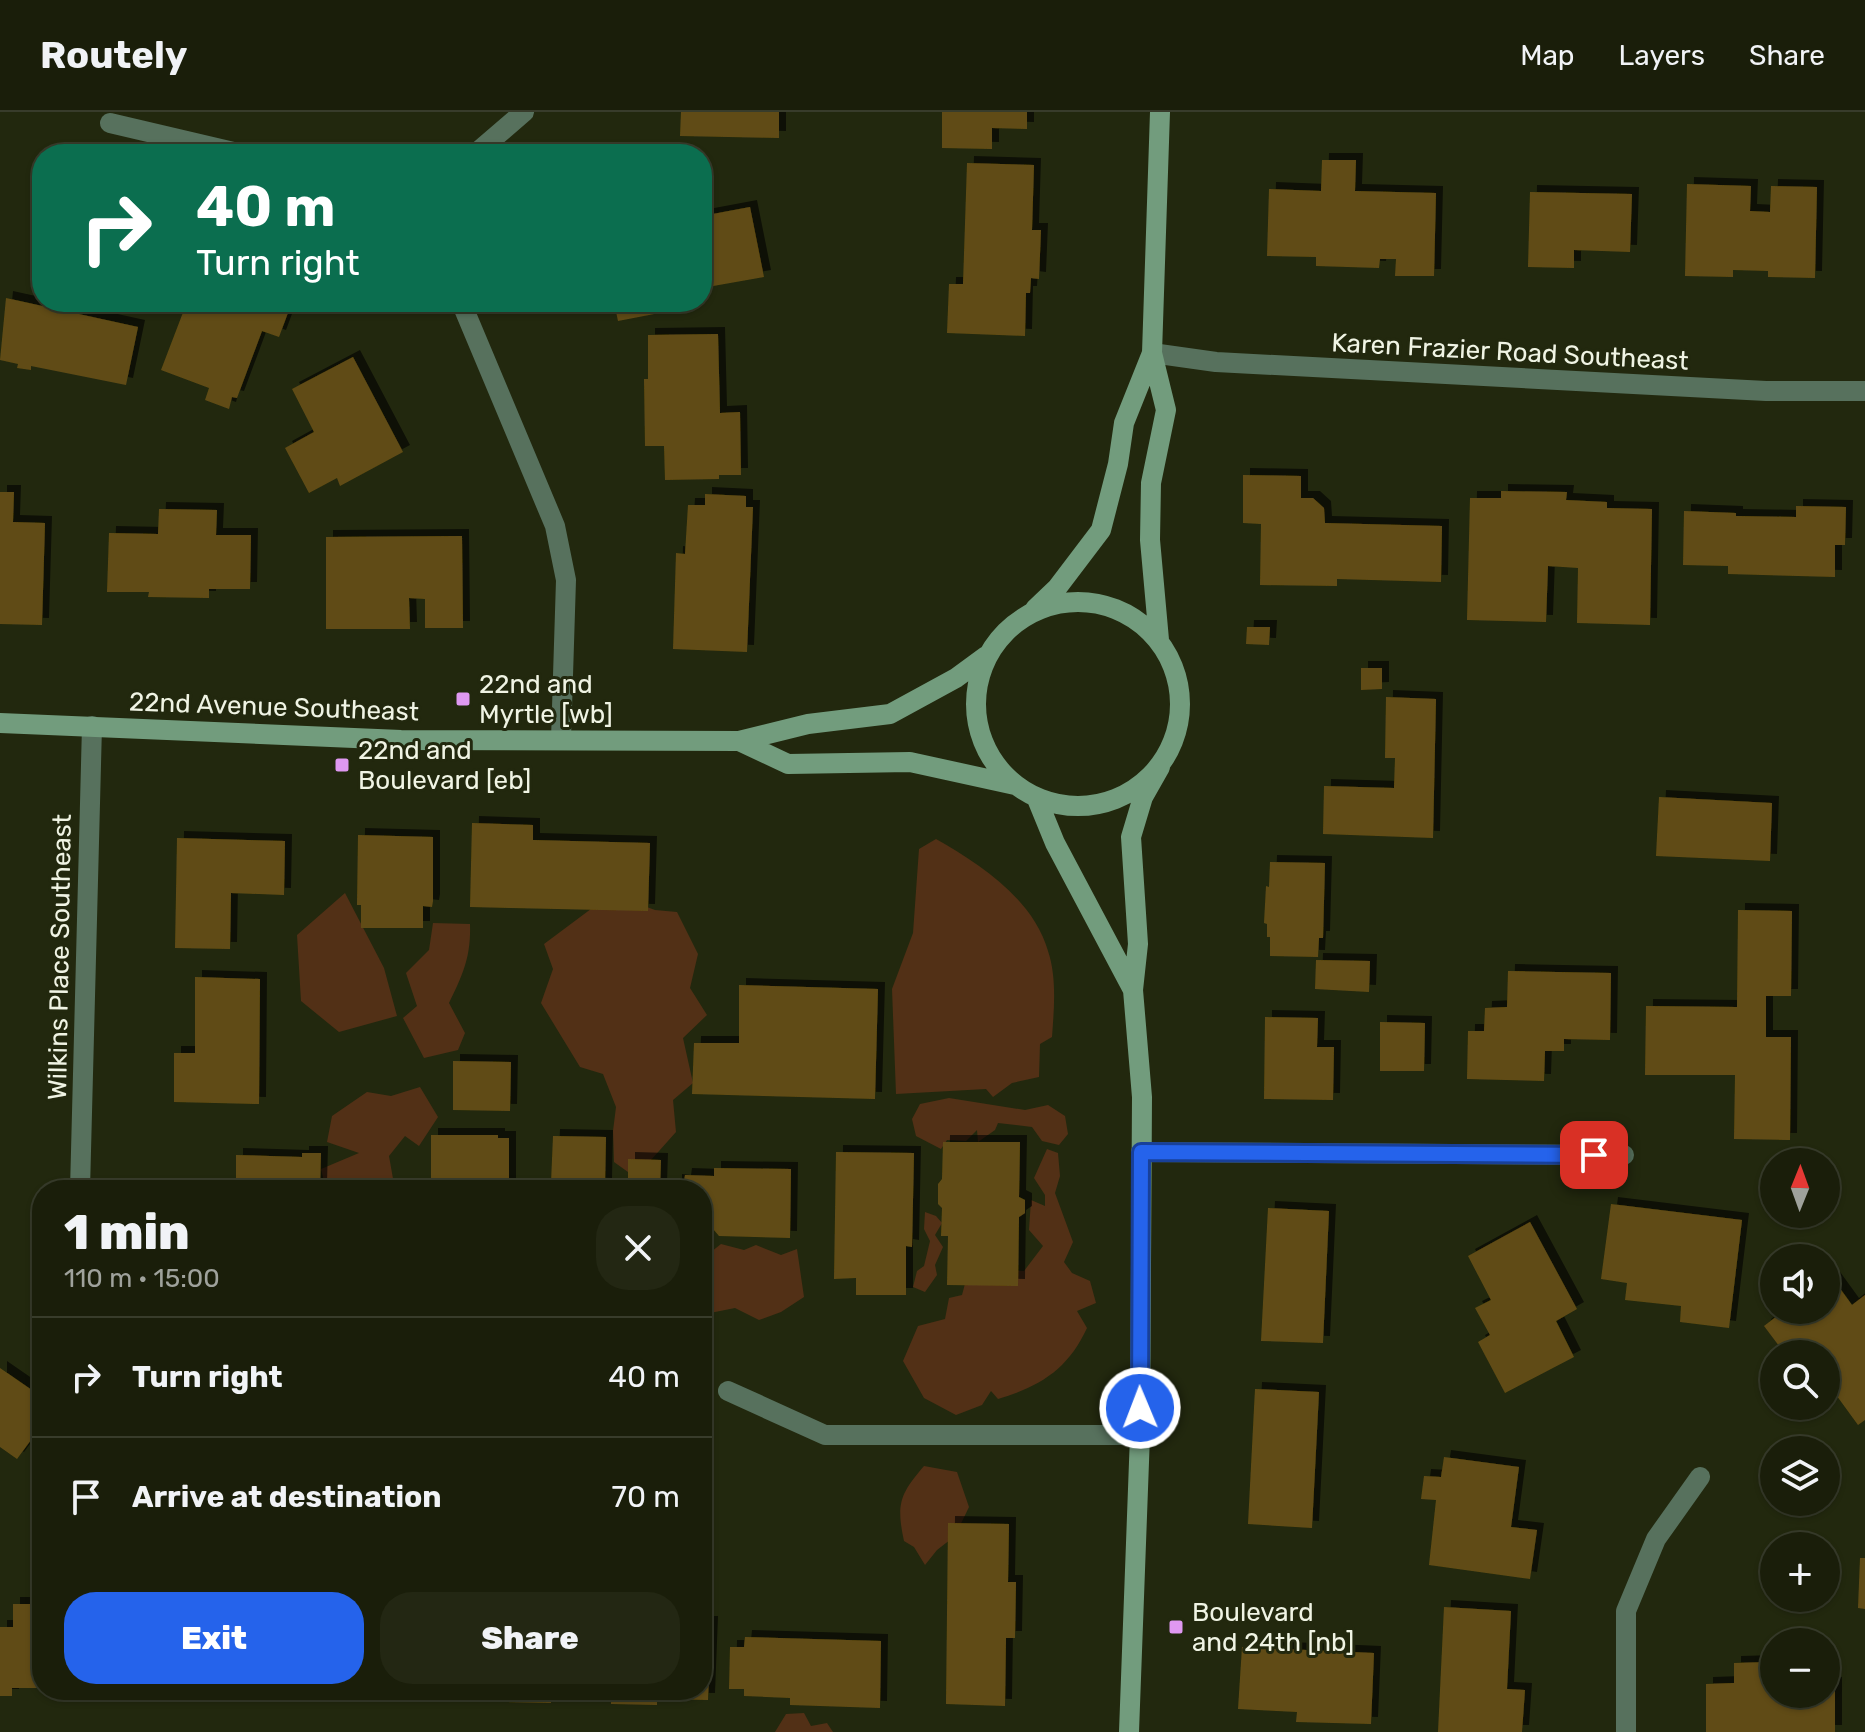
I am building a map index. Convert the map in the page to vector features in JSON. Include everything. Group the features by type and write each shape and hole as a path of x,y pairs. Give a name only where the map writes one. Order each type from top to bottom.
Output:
{"street":[{"path":"487,144 524,112"},
{"path":"1159,640 1150,540 1151,483 1166,410 1152,353 1160,112"},
{"path":"110,123 199,144"},
{"path":"465,312 555,526 566,580 561,739"},
{"path":"1152,353 1124,423 1118,464 1101,530 1057,588 1007,629 986,656 975,688 976,721 987,754 1016,785 1037,799 1070,807 1105,804 1135,790 1160,767"},
{"name":"Karen Frazier Road Southeast","path":"1152,353 1247,364 1766,391 1865,391"},
{"path":"1035,609 1068,601 1102,604 1134,617 1159,640 1175,669 1181,703 1176,736 1143,797 1131,837 1138,944 1133,990 1142,1097 1140,1435 1129,1732"},
{"name":"22nd Avenue Southeast","path":"0,723 401,740 739,741 808,724 890,714 956,678 986,656"},
{"name":"Wilkins Place Southeast","path":"80,1180 92,726"},
{"name":"22nd Avenue Southeast","path":"739,741 788,764 910,762 1016,785"},
{"path":"1037,799 1055,843 1133,990"},
{"path":"1141,1152 1624,1155"},
{"path":"728,1391 825,1435 1140,1435"},
{"path":"1626,1732 1626,1611 1656,1539 1700,1477"}],"shaded area":[{"path":"936,839 987,872 1018,899 1041,932 1051,961 1054,994 1052,1037 1040,1044 1039,1077 1012,1083 993,1097 986,1089 896,1094 892,989 913,933 919,849"},
{"path":"345,893 384,968 397,1016 339,1032 301,1001 297,935"},
{"path":"611,894 655,910 677,912 698,954 690,988 707,1015 683,1038 693,1083 673,1100 676,1132 651,1160 628,1172 614,1162 616,1107 603,1074 580,1067 541,1003 553,969 544,944"},
{"path":"433,923 470,924 465,965 449,1003 465,1033 458,1050 424,1058 403,1018 417,1006 406,973 429,950"},
{"path":"420,1087 438,1117 419,1146 405,1136 389,1156 393,1180 324,1180 321,1169 359,1153 327,1142 332,1116 367,1092 391,1096"},
{"path":"949,1098 1025,1110 1048,1105 1065,1116 1068,1134 1059,1145 1042,1141 1032,1127 998,1123 995,1130 978,1142 977,1130 966,1141 947,1140 941,1149 916,1136 912,1119 920,1104"},
{"path":"1047,1149 1058,1153 1060,1176 1055,1193 1073,1242 1064,1262 1072,1273 1090,1281 1096,1303 1077,1311 1087,1328 1071,1355 1052,1374 998,1399 991,1391 982,1405 956,1415 924,1398 903,1361 918,1326 945,1319 949,1298 962,1295 966,1280 1007,1270 1024,1271 1043,1246 1029,1230 1031,1200 1045,1206 1045,1195 1034,1178"},
{"path":"925,1212 936,1216 942,1223 935,1235 943,1247 935,1265 937,1275 925,1292 913,1287 917,1271 924,1266 930,1241 924,1229"},
{"path":"721,1244 744,1250 756,1245 781,1255 797,1249 804,1297 781,1312 759,1320 735,1308 712,1313 712,1251"},
{"path":"924,1466 957,1472 969,1507 955,1536 937,1550 925,1565 914,1547 904,1541 900,1518 905,1492"},
{"path":"804,1713 811,1726 827,1723 833,1732 775,1732 786,1714"}],"building":[{"path":"681,112 779,112 779,138 680,136"},
{"path":"942,112 1027,112 1027,129 992,128 992,149 942,148"},
{"path":"1322,160 1356,160 1355,191 1436,193 1434,276 1395,276 1396,259 1380,259 1379,268 1316,266 1316,257 1267,256 1269,189 1321,191"},
{"path":"967,163 1034,165 1032,230 1041,230 1039,279 1031,278 1030,293 1026,293 1025,336 947,333 949,284 963,284"},
{"path":"1687,184 1751,186 1750,211 1770,212 1771,186 1817,187 1815,278 1768,277 1768,271 1733,270 1733,277 1685,276"},
{"path":"1530,192 1632,194 1630,252 1574,250 1574,268 1528,267"},
{"path":"750,207 764,277 712,286 712,214"},
{"path":"6,298 32,304 32,312 70,312 138,327 126,385 31,366 31,370 17,368 18,364 0,360"},
{"path":"183,312 288,312 279,337 262,331 237,398 232,397 229,409 205,400 209,388 161,370"},
{"path":"616,312 665,312 618,321"},
{"path":"718,334 720,413 740,412 741,475 719,475 719,479 665,480 664,446 645,446 644,379 648,379 648,335"},
{"path":"353,357 403,452 340,486 337,478 309,493 285,448 314,432 292,389"},
{"path":"1243,475 1301,476 1301,498 1313,498 1324,508 1325,523 1442,526 1441,582 1337,579 1337,586 1260,585 1261,524 1243,523"},
{"path":"1501,491 1567,492 1566,500 1607,502 1607,508 1652,509 1650,625 1577,623 1578,568 1548,566 1546,622 1467,620 1470,498 1501,498"},
{"path":"0,492 14,492 13,522 45,523 42,625 0,624"},
{"path":"705,494 746,496 746,507 753,507 747,652 673,649 676,553 685,554 688,505 705,505"},
{"path":"1796,506 1846,507 1845,545 1835,545 1835,577 1728,574 1728,566 1683,565 1684,511 1796,517"},
{"path":"159,509 217,510 216,535 251,535 250,589 209,589 209,598 148,597 149,592 107,592 109,533 158,534"},
{"path":"462,536 463,628 425,628 425,599 409,598 410,629 326,629 326,537"},
{"path":"1247,627 1270,627 1269,645 1246,644"},
{"path":"1361,668 1382,668 1382,689 1361,690"},
{"path":"1386,697 1436,699 1433,838 1323,834 1324,786 1394,788 1395,758 1385,758"},
{"path":"1659,797 1772,803 1770,861 1656,856"},
{"path":"472,823 533,825 533,840 650,843 648,911 470,907"},
{"path":"358,835 433,837 433,901 432,907 423,906 423,928 361,928 361,905 357,905"},
{"path":"177,838 285,841 284,895 231,893 230,949 175,948"},
{"path":"1270,862 1325,863 1323,938 1319,938 1318,957 1270,956 1270,937 1267,937 1267,924 1264,923"},
{"path":"1738,910 1792,911 1791,996 1766,996 1766,1037 1791,1037 1790,1140 1734,1139 1735,1075 1645,1075 1646,1006 1737,1007"},
{"path":"1316,960 1370,961 1369,992 1315,989"},
{"path":"1508,971 1611,973 1610,1040 1564,1039 1564,1051 1545,1051 1544,1081 1467,1079 1468,1031 1484,1031 1485,1008 1507,1007"},
{"path":"195,977 260,979 259,1104 174,1102 174,1053 195,1053"},
{"path":"739,985 878,989 875,1099 692,1094 694,1043 739,1043"},
{"path":"1265,1017 1318,1018 1317,1047 1334,1047 1333,1100 1264,1099"},
{"path":"1380,1022 1425,1023 1424,1071 1380,1071"},
{"path":"453,1061 511,1062 510,1111 453,1110"},
{"path":"431,1135 498,1135 498,1138 509,1138 509,1180 431,1180"},
{"path":"553,1136 606,1137 605,1180 551,1180"},
{"path":"943,1142 1020,1142 1019,1197 1025,1200 1025,1213 1019,1217 1018,1286 947,1285 948,1236 941,1236 942,1208 938,1204"},
{"path":"836,1152 914,1153 912,1247 906,1246 906,1295 856,1295 856,1278 834,1279"},
{"path":"302,1153 321,1153 320,1180 236,1180 236,1155 302,1157"},
{"path":"628,1159 661,1160 660,1180 628,1180"},
{"path":"714,1168 791,1169 790,1238 719,1236 712,1229 712,1180 684,1180 685,1175 714,1176"},
{"path":"1611,1204 1742,1220 1729,1328 1680,1322 1681,1306 1625,1300 1627,1283 1601,1279"},
{"path":"1268,1208 1329,1211 1323,1343 1261,1341"},
{"path":"1530,1222 1577,1309 1556,1321 1574,1357 1505,1393 1478,1342 1490,1335 1475,1308 1491,1300 1468,1256"},
{"path":"1840,1288 1852,1305 1865,1295 1865,1420 1858,1425 1840,1400 1840,1340 1774,1340 1764,1326 1840,1324"},
{"path":"0,1368 32,1390 32,1439 17,1459 0,1447"},
{"path":"1255,1389 1319,1392 1312,1528 1248,1524"},
{"path":"1444,1457 1519,1467 1511,1527 1537,1530 1530,1579 1429,1565 1436,1500 1421,1499 1424,1476 1441,1477"},
{"path":"948,1523 1009,1524 1008,1582 1016,1582 1015,1638 1006,1638 1005,1706 946,1704"},
{"path":"1860,1558 1865,1558 1865,1609 1858,1608"},
{"path":"13,1604 32,1604 32,1688 12,1688 12,1696 0,1696 0,1627 13,1627"},
{"path":"1444,1607 1511,1611 1507,1689 1525,1690 1522,1732 1438,1732"},
{"path":"745,1637 881,1641 880,1708 790,1705 790,1698 744,1696 744,1689 729,1689 730,1647 744,1647"},
{"path":"1242,1647 1374,1653 1371,1724 1296,1722 1297,1712 1238,1709"},
{"path":"1760,1662 1760,1708 1835,1708 1835,1732 1706,1732 1706,1684 1734,1683 1734,1663"},
{"path":"551,1700 551,1703 459,1701"},
{"path":"611,1700 657,1700 657,1705 611,1704"}],"place":[{"name":"22nd and Myrtle [wb]","path":"463,699"},
{"name":"22nd and Boulevard [eb]","path":"342,765"},
{"name":"Boulevard and 24th [nb]","path":"1176,1627"}],"route":[{"path":"1140,1408 1141,1152 1594,1155"}]}
